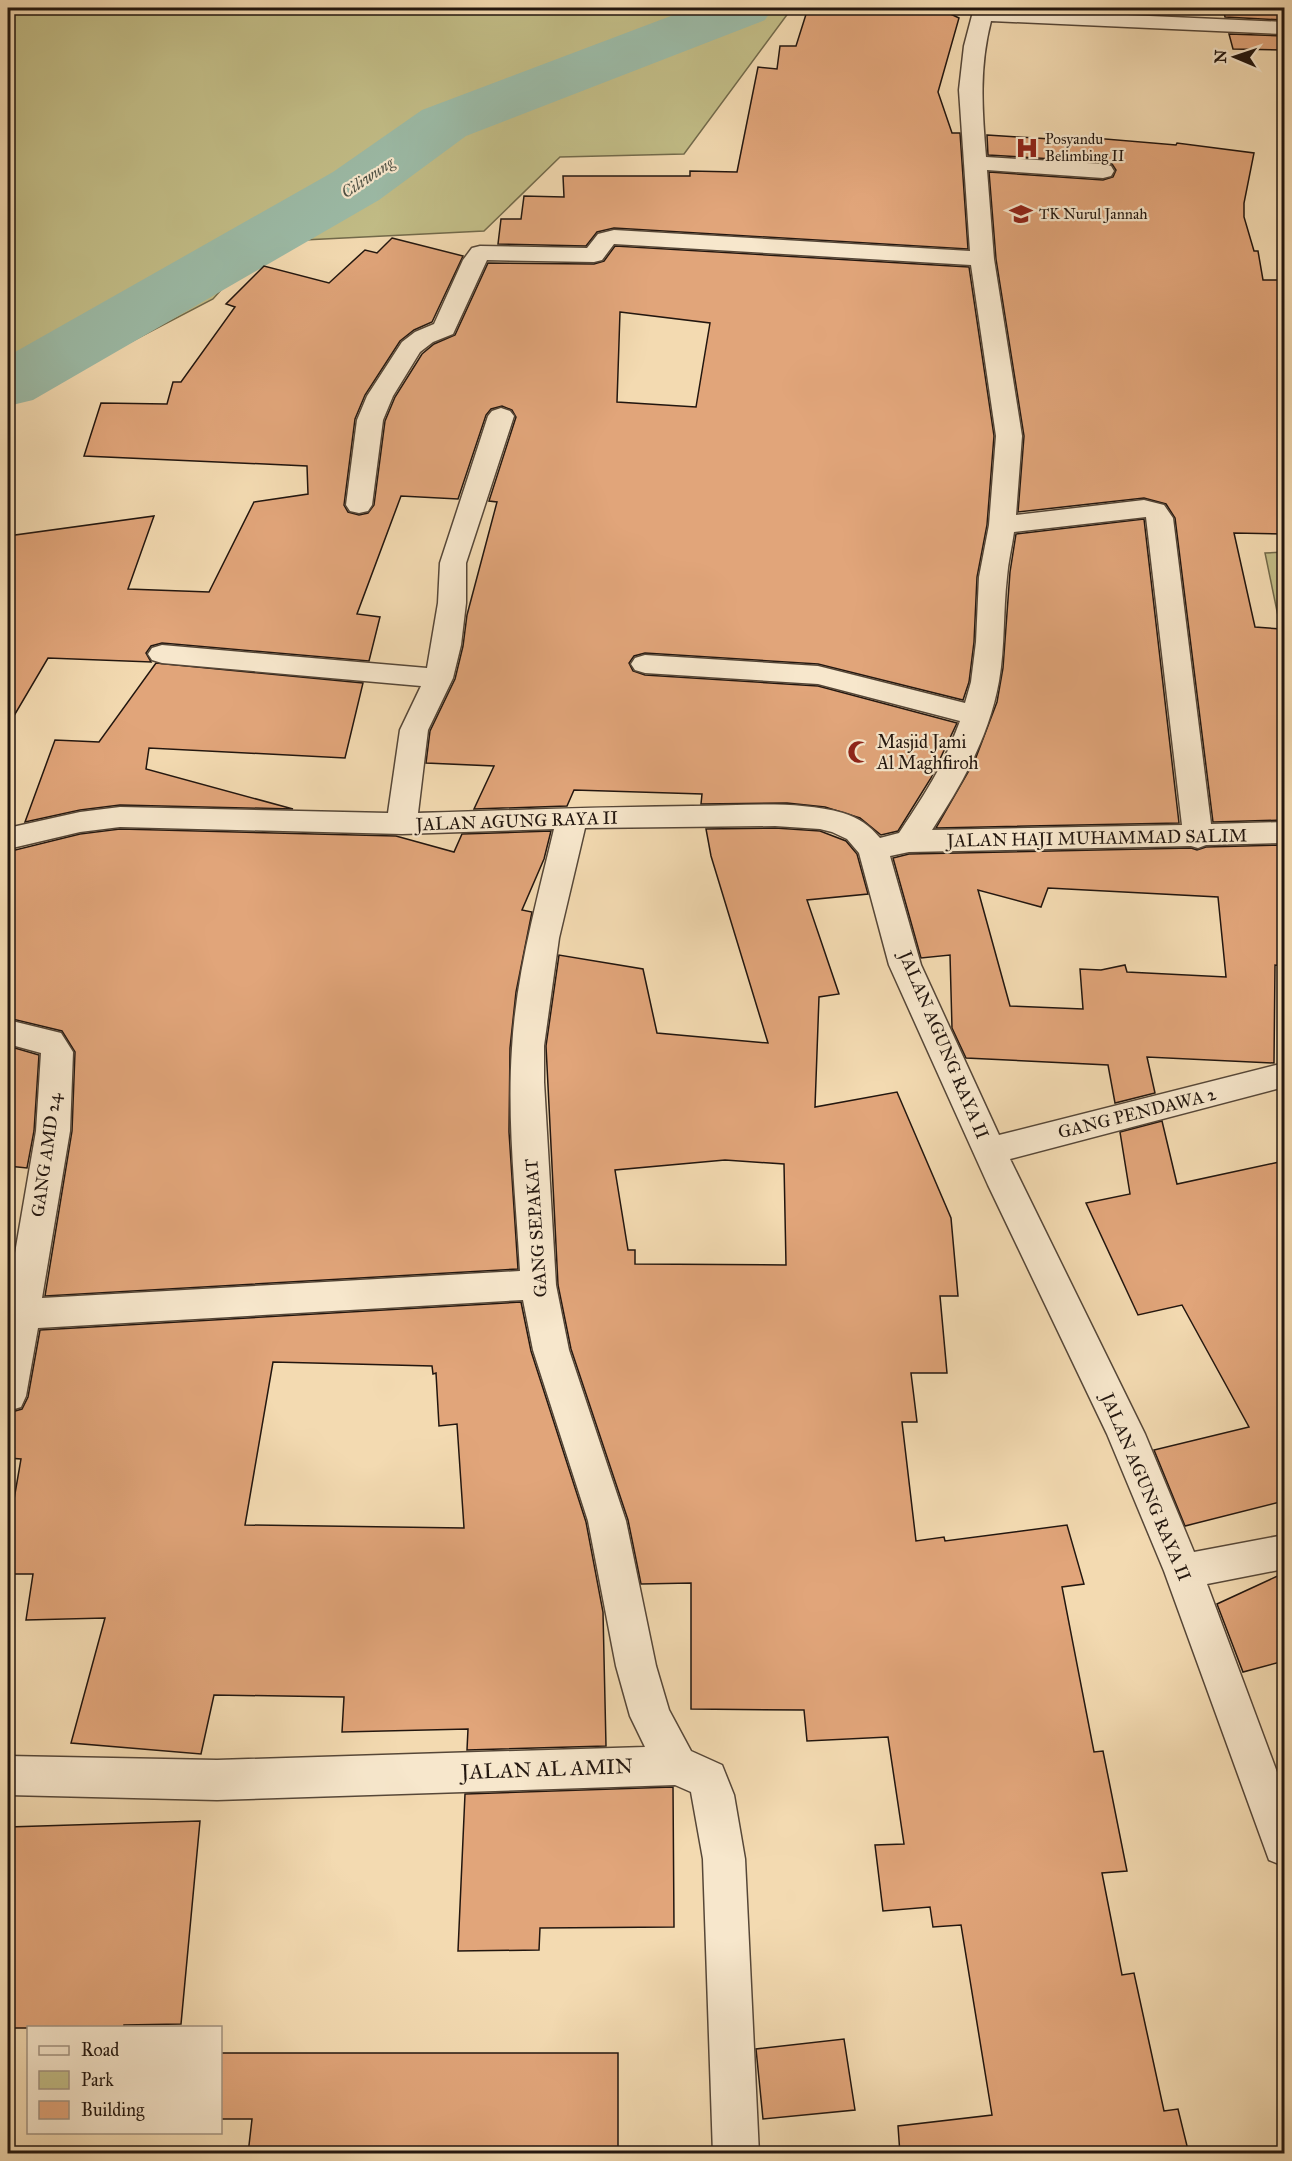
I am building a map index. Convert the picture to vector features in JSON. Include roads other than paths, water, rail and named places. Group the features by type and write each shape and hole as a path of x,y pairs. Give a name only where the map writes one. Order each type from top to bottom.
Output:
{"street":[{"path":"983,11 1284,28"},
{"name":"JALAN HAJI MUHAMMAD SALIM","path":"909,841 947,784 962,755 985,682 990,642 993,577 1002,525 1009,436 1003,381 982,259 970,90 974,46 983,11"},
{"path":"976,163 1103,171"},
{"path":"359,505 370,420 380,396 411,347 424,337 444,329 480,253 594,255 606,239 614,237 982,259"},
{"path":"402,824 414,730 439,678 447,645 452,603 453,563 501,416"},
{"path":"1002,525 1144,508 1155,511 1160,518 1198,837"},
{"path":"162,654 439,678"},
{"path":"645,664 818,675 975,715"},
{"name":"JALAN AGUNG RAYA II","path":"8,838 80,822 120,817 402,824 572,818 775,816 820,819 840,823 858,832 873,849 906,965 989,1151 1126,1434 1183,1571 1284,1846"},
{"name":"GANG SEPAKAT","path":"572,818 543,938 528,1046 527,1082 538,1285 551,1350 607,1521 636,1666 650,1716 677,1765"},
{"name":"JALAN HAJI MUHAMMAD SALIM","path":"873,849 909,841 1198,837 1284,833"},
{"name":"GANG AMD 24","path":"8,1032 49,1042 57,1053 53,1131 21,1314"},
{"name":"GANG PENDAWA 2","path":"989,1151 1284,1075"},
{"path":"8,1396 21,1314 538,1285"},
{"path":"1183,1571 1284,1552"},
{"name":"JALAN AL AMIN","path":"8,1776 217,1780 677,1765 707,1779 713,1795 724,1859 736,2154"}],"waterway":[{"name":"Ciliwung","path":"8,385 356,186 444,123 744,8"}],"place":[{"name":"Posyandu Belimbing II","path":"1027,148"},
{"name":"TK Nurul Jannah","path":"1021,214"},
{"name":"Masjid Jami Al Maghfiroh","path":"859,752"}]}
